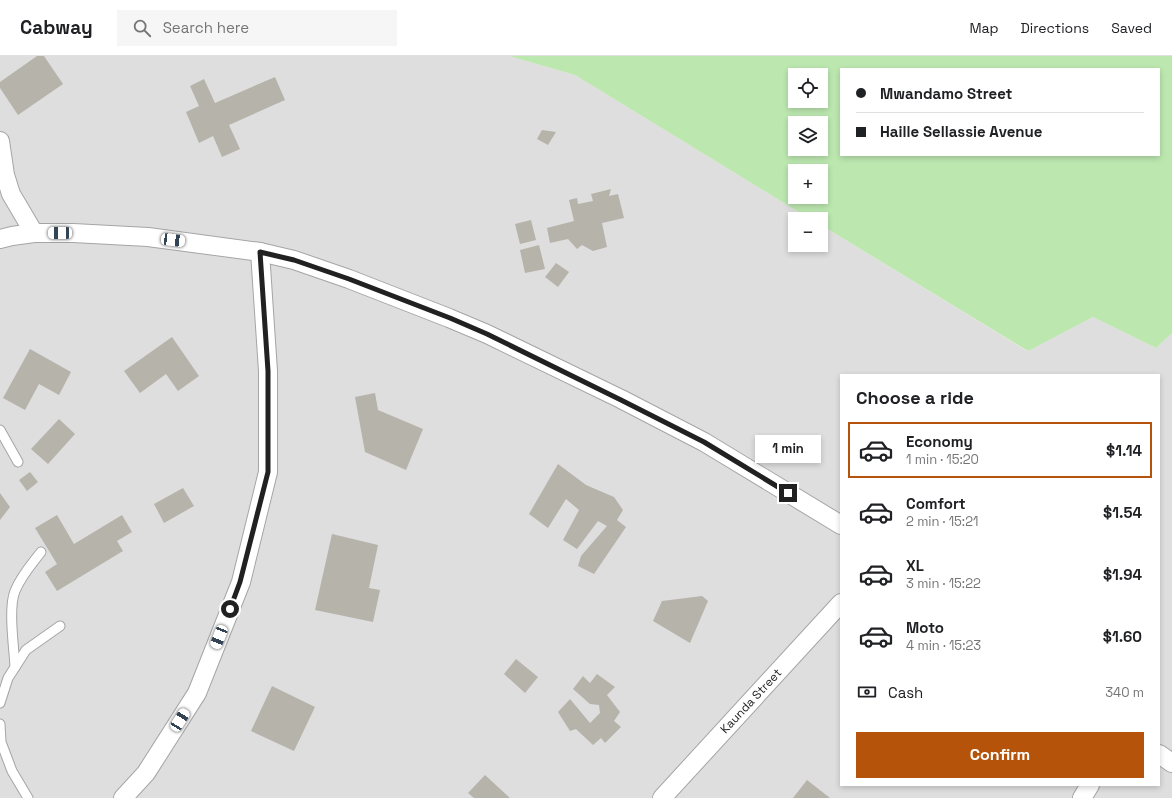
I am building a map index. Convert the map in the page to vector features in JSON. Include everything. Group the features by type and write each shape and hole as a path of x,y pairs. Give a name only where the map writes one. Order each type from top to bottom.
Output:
{"street":[{"path":"0,141 5,175 11,194 34,233"},
{"path":"0,239 34,233 73,233 148,237 231,247 294,260 349,279 487,334 704,442 840,524"},
{"path":"123,798 146,773 197,693 240,582 268,472 268,371 260,252"},
{"name":"Kaunda Street","path":"662,798 840,604"},
{"path":"1160,755 1172,763"},
{"path":"1082,798 1089,786"}],"lane":[{"path":"0,430 18,462"},
{"path":"15,667 11,604 24,574 41,552"},
{"path":"0,703 8,678 26,650 60,626"},
{"path":"0,724 1,742 12,771 28,798"}],"shaded area":[{"path":"0,56 509,56 575,75 799,212 788,212 788,252 828,252 828,229 1027,351 1093,317 1156,348 1172,333 1172,798 0,798"}],"green space":[{"path":"509,56 1172,56 1172,333 1156,348 1093,317 1028,351 828,229 828,212 799,212 575,75"}],"building":[{"path":"37,56 44,56 63,84 18,115 0,88 0,82"},
{"path":"275,77 285,100 229,125 240,149 222,157 213,136 199,143 186,112 199,106 190,86 204,79 215,103"},
{"path":"542,130 556,132 548,145 537,139"},
{"path":"611,189 609,196 618,194 624,218 602,223 607,247 593,251 582,245 577,249 568,239 550,243 547,228 574,221 569,200 577,198 578,204 593,201 591,194"},
{"path":"531,220 536,240 520,244 515,224"},
{"path":"539,245 545,269 525,273 520,250"},
{"path":"556,263 569,272 558,287 545,277"},
{"path":"172,337 199,376 178,391 166,374 140,393 124,371"},
{"path":"30,349 71,372 59,395 39,384 25,410 3,398"},
{"path":"375,393 378,410 423,429 406,470 365,452 355,397"},
{"path":"59,419 75,434 48,464 31,449"},
{"path":"558,464 586,485 614,497 623,510 617,520 626,527 594,574 578,566 581,556 607,526 598,521 577,549 563,540 579,510 566,499 548,528 529,514"},
{"path":"30,472 38,482 27,491 19,480"},
{"path":"183,488 194,506 164,523 154,504"},
{"path":"0,493 10,507 0,520"},
{"path":"57,515 74,544 122,515 132,532 117,541 123,551 57,591 45,572 57,564 35,528"},
{"path":"332,534 378,545 369,588 380,590 373,622 315,610"},
{"path":"702,596 708,601 690,643 653,621 662,601"},
{"path":"516,659 538,677 525,693 504,674"},
{"path":"597,674 615,687 607,695 620,712 614,721 621,727 605,743 601,738 593,745 576,729 570,731 558,712 570,699 590,723 600,713 599,705 590,704 573,689 583,676 590,683"},
{"path":"272,686 315,707 294,751 251,731"},
{"path":"485,775 510,798 474,798 468,793"},
{"path":"807,780 830,798 793,798"}],"route":[{"path":"230,609 240,582 268,472 268,371 260,252 294,260 349,279 414,303 487,334 704,442 788,493"}]}
